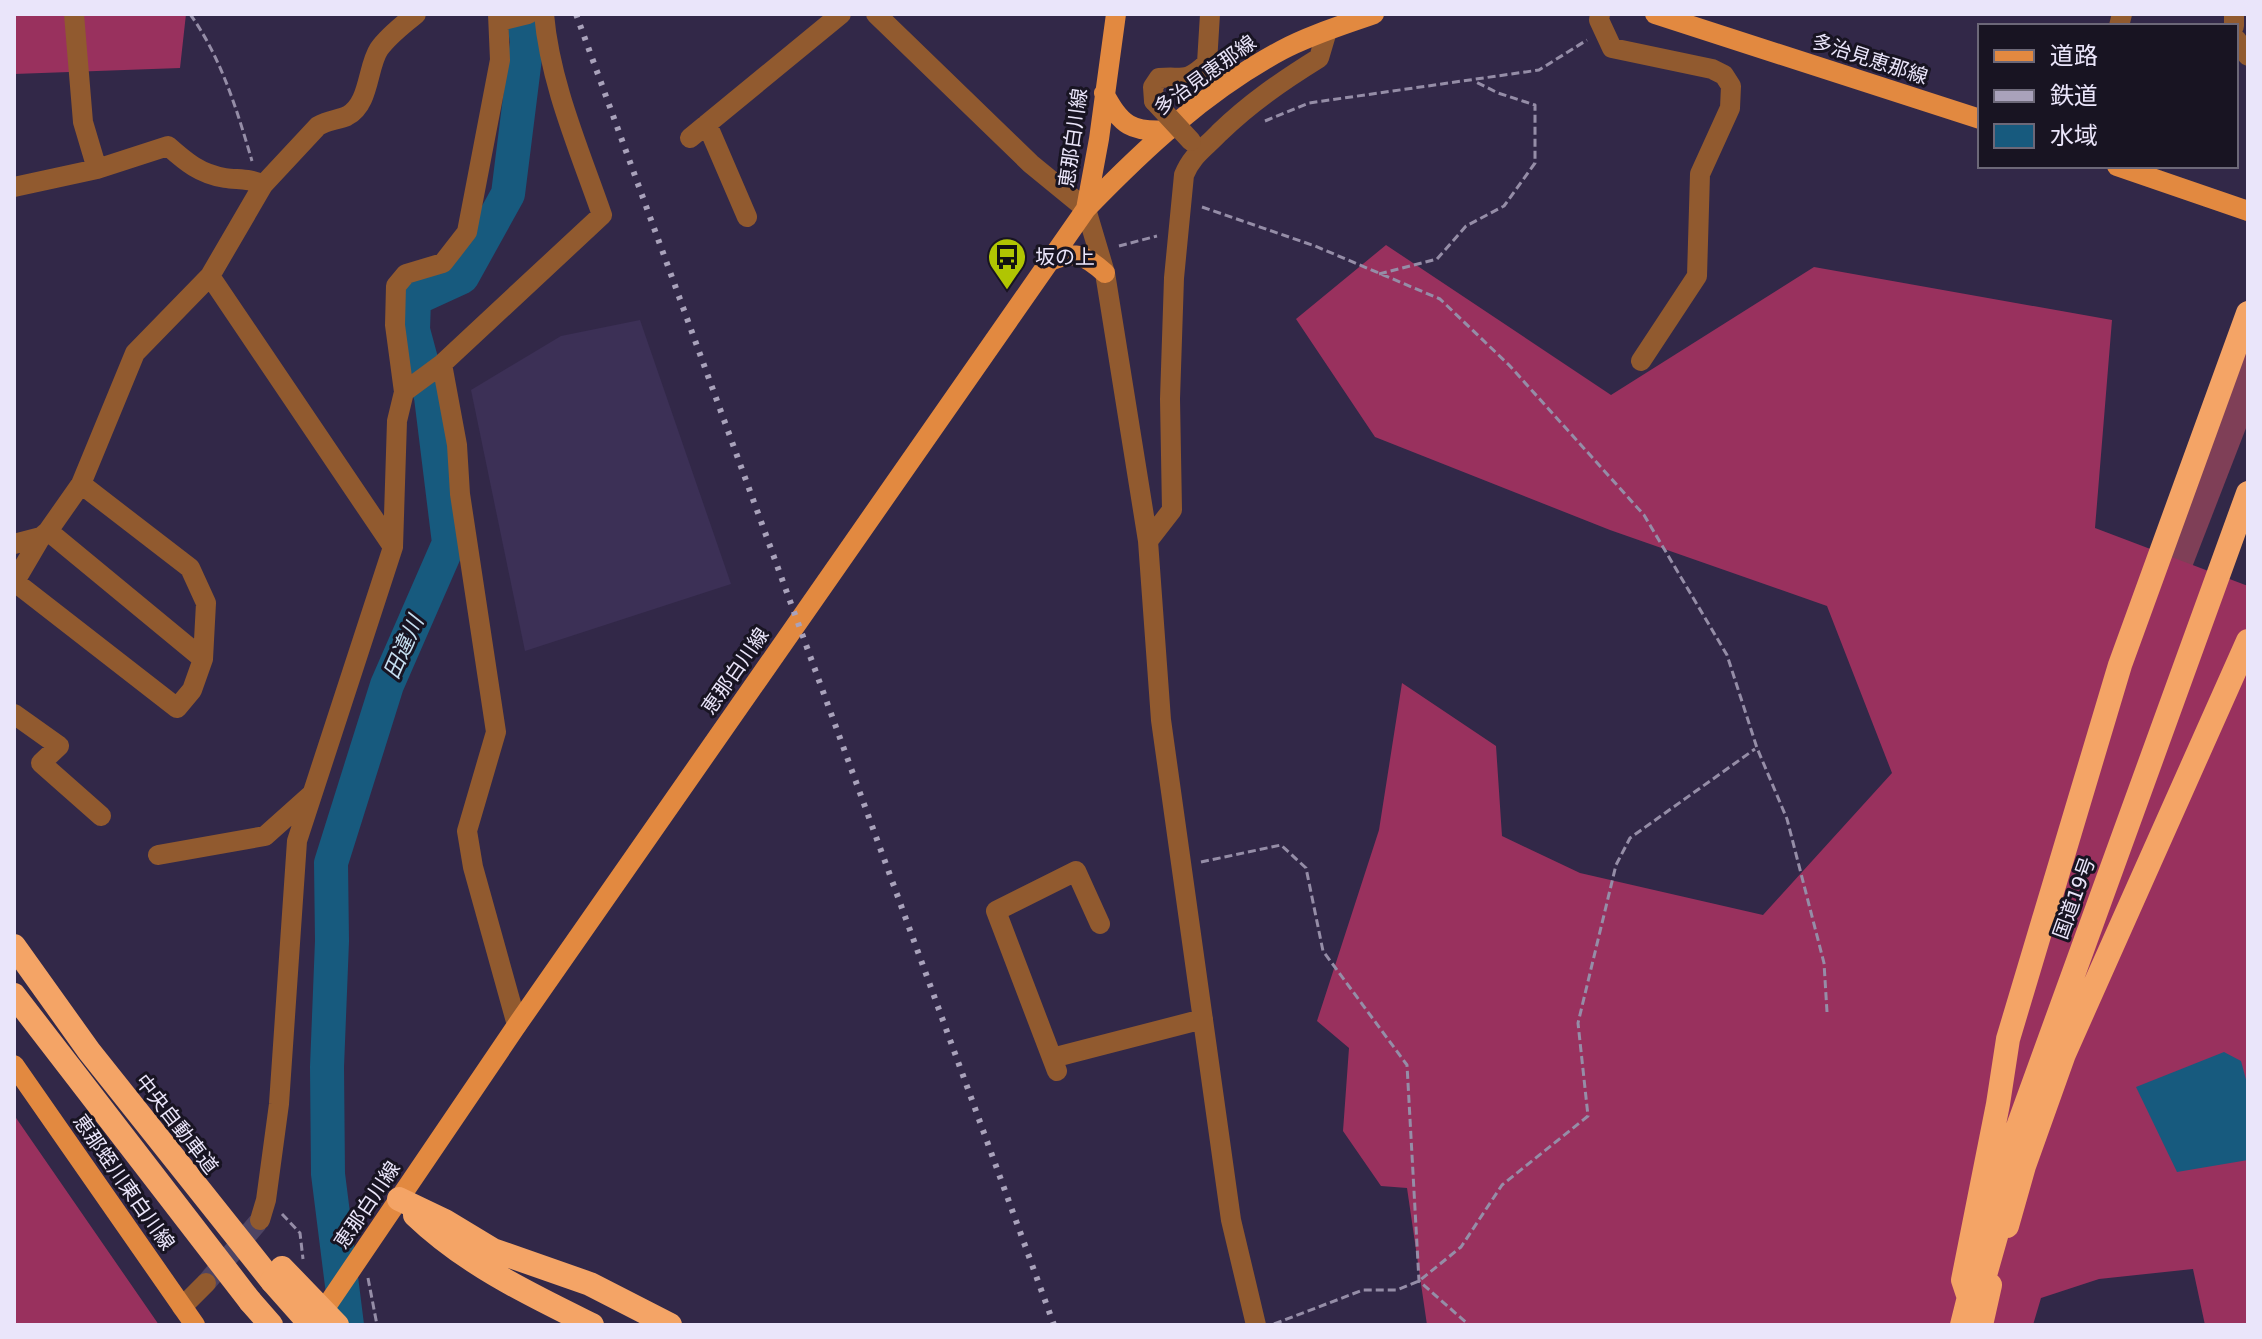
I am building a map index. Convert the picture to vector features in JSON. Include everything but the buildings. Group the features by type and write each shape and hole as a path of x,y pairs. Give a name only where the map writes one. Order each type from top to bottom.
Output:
{"highway":[{"path":"1968,1295 1963,1280 2008,1039 2120,665 2248,313"},
{"name":"国道19号","path":"1962,1325 2012,1143 2248,493"},
{"name":"国道19号","path":"1973,1325 1989,1261 2046,1076 2248,524"},
{"path":"1981,1325 2024,1166 2064,1054 2248,641"},
{"name":"中央自動車道","path":"14,946 89,1051 209,1204 277,1274"},
{"path":"14,995 271,1325"},
{"path":"399,1199 437,1236 510,1285 592,1325"},
{"path":"399,1199 445,1221 493,1250 590,1284 670,1325"},
{"path":"277,1274 332,1315"},
{"path":"277,1274 313,1325"}],"main road":[{"name":"恵那白川線","path":"313,1325 332,1315 355,1265 517,1025 1086,209 1116,14"},
{"name":"多治見恵那線","path":"1086,209 1134,159 1233,80 1283,49 1374,14"},
{"name":"多治見恵那線","path":"1655,14 1978,118"},
{"path":"1104,93 1113,110 1133,128 1147,132 1169,130"},
{"path":"2139,170 2248,211"},
{"path":"1048,262 1074,254 1088,257 1105,273"},
{"name":"恵那蛭川東白川線","path":"14,1065 195,1325"}],"street":[{"path":"74,14 83,122 97,169"},
{"path":"81,484 190,568 206,603 203,659 192,690 177,708 14,582 81,484 135,353 210,276 258,183 318,126 348,115 360,102 378,51 390,35 416,14"},
{"path":"260,1220 266,1200 279,1104 297,841 393,547 397,421 404,392 395,325 396,286 406,274 443,263 467,232 500,60 499,17 528,14"},
{"path":"404,392 442,364 602,215 556,81 544,14"},
{"path":"690,138 841,14"},
{"path":"876,14 1031,164 1086,209 1105,273 1148,541 1161,720 1231,1220 1256,1325"},
{"path":"1195,145 1154,101 1153,87 1159,78 1170,77 1182,81 1207,63 1210,14"},
{"path":"1602,22 1612,48 1712,69 1724,75 1731,86 1730,108 1700,174 1697,276 1641,361"},
{"path":"1148,541 1172,510 1170,399 1174,278 1184,175 1195,145 1262,94 1319,58 1327,31"},
{"path":"707,124 747,217"},
{"path":"14,187 97,169 168,146 195,170 258,183"},
{"path":"210,276 393,547"},
{"path":"442,364 457,445 460,494 496,732 467,831 473,867 517,1025"},
{"path":"14,544 45,534"},
{"path":"45,534 203,659"},
{"path":"14,714 59,746 41,763 101,816"},
{"path":"158,855 265,836 312,794"},
{"path":"1100,924 1076,871 996,911 1055,1064 1203,1019"},
{"path":"182,1307 206,1283"}],"path":[{"path":"190,14 231,94 258,183"},
{"path":"1258,123 1309,103 1539,70 1602,22"},
{"path":"1379,274 1437,259 1466,226 1504,206 1535,163 1535,105 1498,93 1472,80"},
{"path":"1181,194 1209,212 1315,246 1440,299 1509,365 1644,515 1727,655 1757,748 1787,819 1824,963 1827,1012"},
{"path":"1116,247 1157,236"},
{"path":"1270,1325 1363,1290 1397,1290 1419,1281 1461,1247 1502,1185 1588,1116 1578,1023 1616,865 1630,838 1757,748"},
{"path":"1182,866 1281,845 1306,868 1323,951 1407,1065 1419,1281 1469,1325"},
{"path":"355,1265 367,1273 377,1325"}],"shaded area":[{"path":"14,14 186,14 180,68 14,74"},
{"path":"1386,245 1611,395 1814,267 2112,320 2095,528 2248,586 2248,1325 2205,1325 2193,1269 2099,1279 2041,1298 2033,1325 1427,1325 1407,1188 1381,1186 1343,1131 1349,1048 1317,1021 1379,830 1402,683 1496,746 1502,836 1580,873 1763,915 1892,773 1827,606 1610,530 1375,437 1296,319"},
{"path":"640,320 731,584 525,651 471,390 561,336"},
{"path":"2248,345 2248,423 2172,619 2125,681"},
{"path":"14,1115 159,1325 14,1325"}],"water":[{"path":"2224,1052 2241,1061 2248,1087 2248,1160 2177,1172 2136,1087"}],"waterway":[{"name":"田違川","path":"347,1325 328,1174 331,863 387,685 449,543 431,397 413,330 414,299 462,277 508,194 527,42 523,14"}],"tunnel":[{"path":"206,1283 260,1220"}],"railway":[{"path":"576,14 1054,1325"}],"place":[{"name":"坂の上","path":"1007,291"}]}
